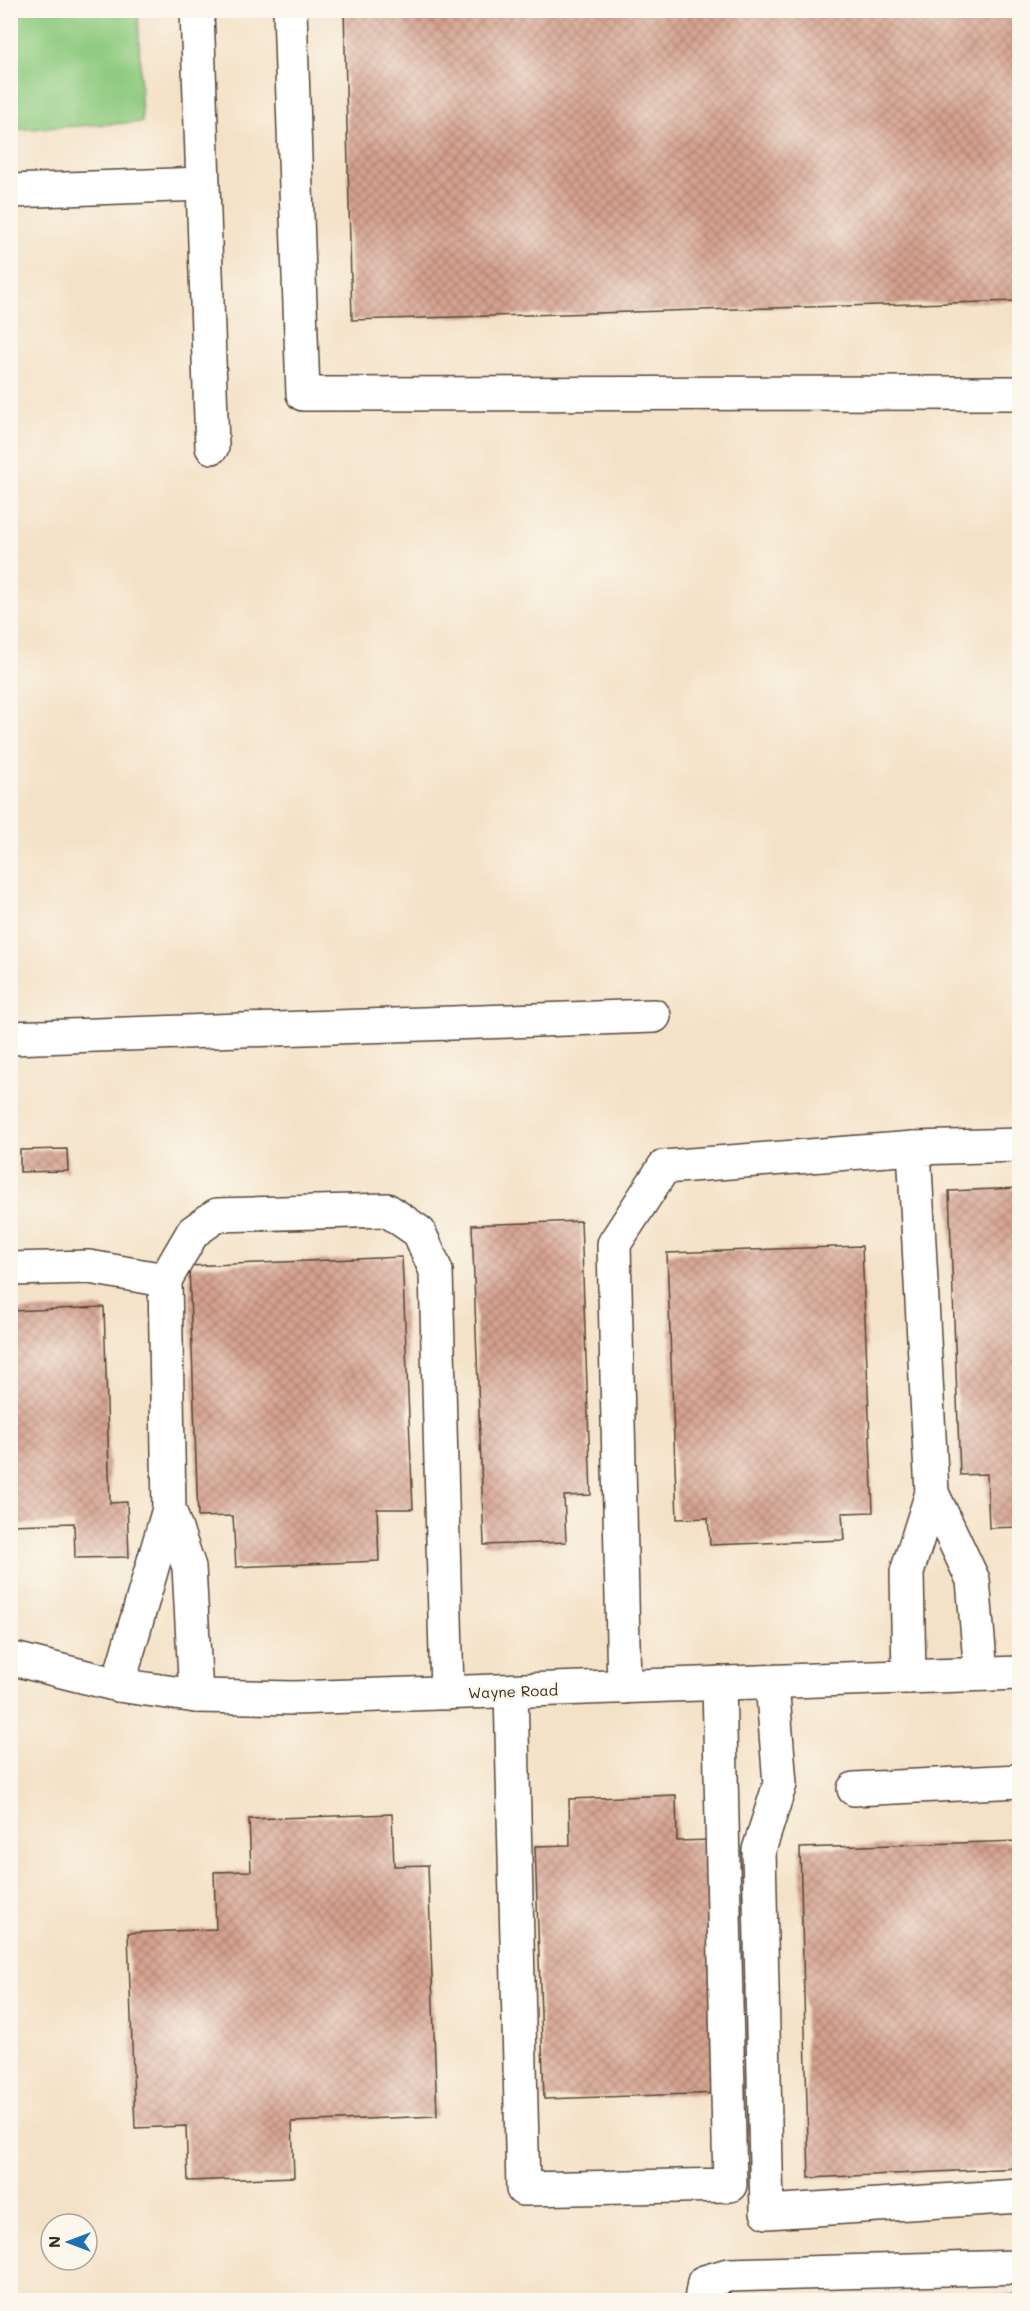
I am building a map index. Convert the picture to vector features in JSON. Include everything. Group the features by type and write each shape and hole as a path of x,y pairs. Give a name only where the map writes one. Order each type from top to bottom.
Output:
{"street":[{"path":"197,10 212,447"},
{"path":"290,10 303,394 1020,393"},
{"path":"10,191 203,184"},
{"path":"10,1038 654,1016"},
{"path":"624,1687 614,1244 663,1167 914,1148 1020,1144"},
{"path":"909,1677 907,1572 932,1493 914,1148"},
{"path":"118,1685 169,1509 165,1280 193,1232 217,1215 387,1210 418,1232 436,1271 447,1693"},
{"path":"10,1269 89,1267 165,1280"},
{"path":"932,1493 973,1580 981,1674"},
{"path":"169,1509 189,1567 196,1696"},
{"name":"Wayne Road","path":"10,1658 118,1685 196,1696 294,1698 1020,1673"},
{"path":"772,1682 780,1784 759,1850 766,2212 1020,2196"},
{"path":"511,1691 523,2189 730,2185 719,1683"},
{"path":"854,1789 1020,1781"},
{"path":"701,2301 704,2282 728,2275 1020,2267"}],"green space":[{"path":"11,10 138,11 142,122 11,130"}],"building":[{"path":"344,10 1020,10 1020,301 352,320"},
{"path":"67,1149 68,1171 20,1172 20,1150"},
{"path":"1020,1188 1020,1527 989,1528 987,1474 960,1475 949,1191"},
{"path":"581,1221 591,1495 564,1496 566,1542 484,1545 472,1225"},
{"path":"862,1246 873,1512 842,1513 844,1540 710,1545 708,1518 677,1519 667,1253"},
{"path":"402,1257 413,1509 377,1509 379,1561 236,1567 233,1516 198,1517 189,1266"},
{"path":"104,1307 110,1503 127,1502 129,1557 75,1558 74,1523 10,1525 10,1311"},
{"path":"676,1795 677,1841 713,1840 721,2093 544,2099 535,1846 570,1845 569,1799"},
{"path":"392,1814 394,1866 428,1865 437,2116 292,2122 294,2177 188,2181 186,2126 135,2128 128,1933 216,1929 214,1872 251,1871 249,1819"},
{"path":"1020,1841 1020,2168 809,2178 800,1848"},
{"path":"1020,2294 1020,2300 890,2300 890,2299"}]}
